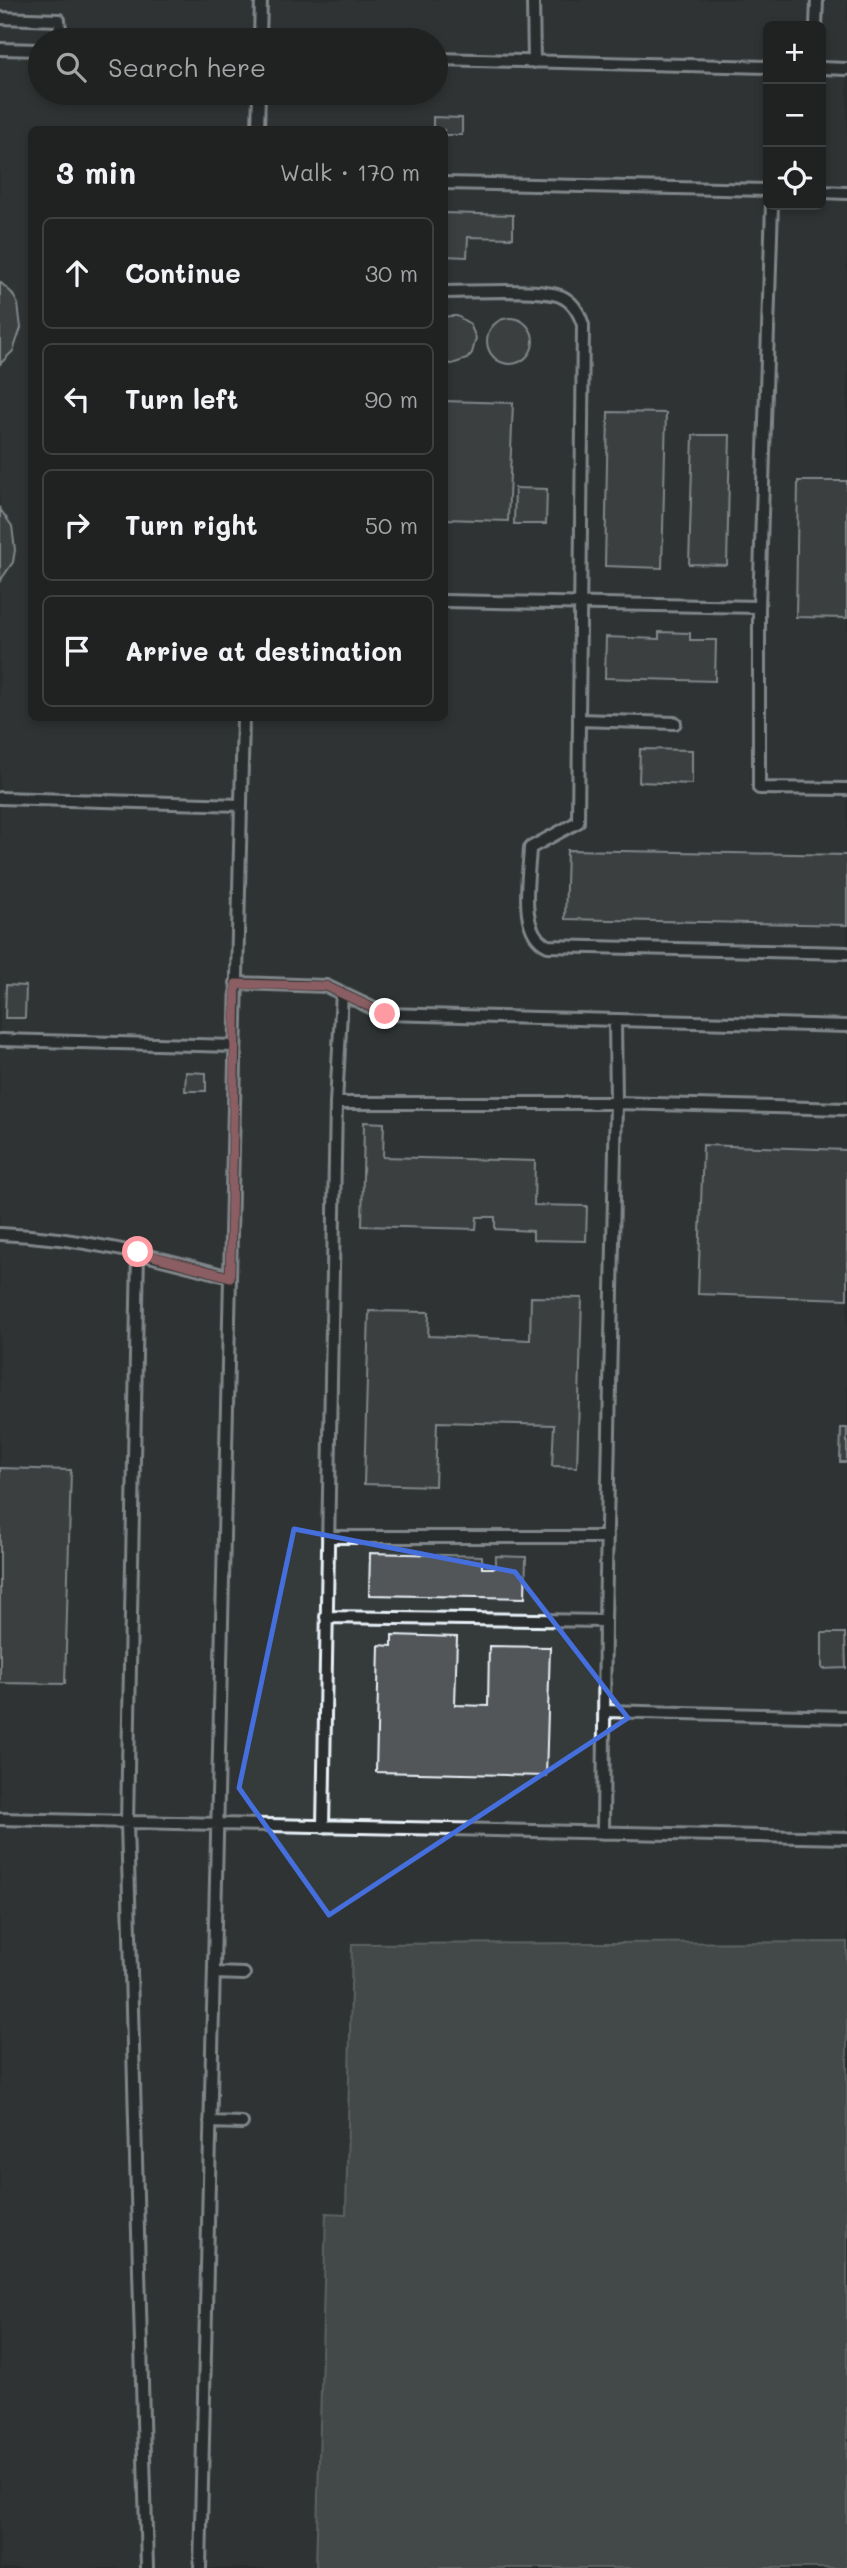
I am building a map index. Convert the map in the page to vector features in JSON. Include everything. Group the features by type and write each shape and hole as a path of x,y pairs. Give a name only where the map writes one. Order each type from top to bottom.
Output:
{"lane":[{"path":"260,28 261,0"},
{"path":"533,0 534,62"},
{"path":"816,21 817,0"},
{"path":"0,18 59,20 60,28"},
{"path":"0,49 28,50"},
{"path":"448,59 763,67"},
{"path":"826,68 847,69"},
{"path":"258,126 259,105"},
{"path":"448,183 763,190"},
{"path":"826,192 847,193"},
{"path":"772,210 759,607 759,788 847,789"},
{"path":"448,292 550,293 570,302 579,313 583,325 578,822 530,848 527,918 533,934 540,943 548,946 847,953"},
{"path":"448,601 759,607"},
{"path":"579,720 676,723"},
{"path":"200,2568 243,721"},
{"path":"0,798 241,805"},
{"path":"236,984 326,986 385,1014 847,1027"},
{"path":"323,1827 336,1103 342,993"},
{"path":"603,1833 616,1103 615,1020"},
{"path":"0,1040 235,1046"},
{"path":"336,1103 616,1103 847,1110"},
{"path":"0,1234 27,1235 138,1252 230,1277"},
{"path":"138,1252 127,1822 147,2568"},
{"path":"328,1537 607,1537"},
{"path":"326,1617 605,1621"},
{"path":"604,1711 847,1717"},
{"path":"0,1819 847,1838"},
{"path":"214,1973 244,1974"},
{"path":"210,2122 242,2123"}],"highlighted area":[{"path":"294,1529 515,1572 628,1718 329,1915 239,1788"}],"shaded area":[{"path":"0,0 847,0 847,2568 0,2568"},
{"path":"847,1942 847,2568 316,2568 326,2213 346,2214 352,1944"}],"building":[{"path":"433,117 462,118 462,135 448,135 448,126 433,126"},
{"path":"448,213 513,215 513,238 468,237 467,257 448,256"},
{"path":"0,282 12,293 18,304 21,328 13,351 0,364"},
{"path":"448,316 457,316 470,324 476,338 472,353 467,359 452,364 448,364"},
{"path":"510,318 526,325 533,341 526,357 510,364 494,357 487,341 494,325"},
{"path":"448,401 513,403 508,521 448,519"},
{"path":"608,412 666,413 662,568 605,566"},
{"path":"693,435 730,435 727,565 689,564"},
{"path":"798,481 847,481 847,618 796,617"},
{"path":"515,488 547,489 546,524 514,524"},
{"path":"0,509 12,526 15,550 13,562 0,581"},
{"path":"659,632 690,633 690,640 716,640 715,681 605,678 606,637 659,639"},
{"path":"640,749 692,750 692,784 639,782"},
{"path":"567,850 847,855 847,925 565,919"},
{"path":"6,985 26,986 25,1018 5,1018"},
{"path":"186,1072 206,1073 206,1091 185,1091"},
{"path":"364,1122 384,1123 383,1157 535,1161 534,1205 587,1206 586,1241 533,1240 533,1231 495,1229 495,1217 477,1217 476,1229 362,1226"},
{"path":"703,1145 847,1150 847,1299 698,1294"},
{"path":"531,1297 582,1298 577,1467 552,1466 554,1425 437,1422 435,1486 364,1484 369,1311 429,1312 428,1336 530,1340"},
{"path":"841,1428 847,1428 847,1462 840,1462"},
{"path":"0,1468 71,1470 65,1684 0,1683"},
{"path":"370,1553 482,1556 482,1568 495,1568 496,1556 526,1557 525,1598 369,1595"},
{"path":"822,1633 845,1633 846,1668 822,1669"},
{"path":"392,1635 457,1637 455,1705 488,1706 489,1646 550,1647 546,1776 376,1772 379,1645 392,1646"}],"route":[{"path":"138,1252 230,1277 236,984 326,986 385,1014"}]}
